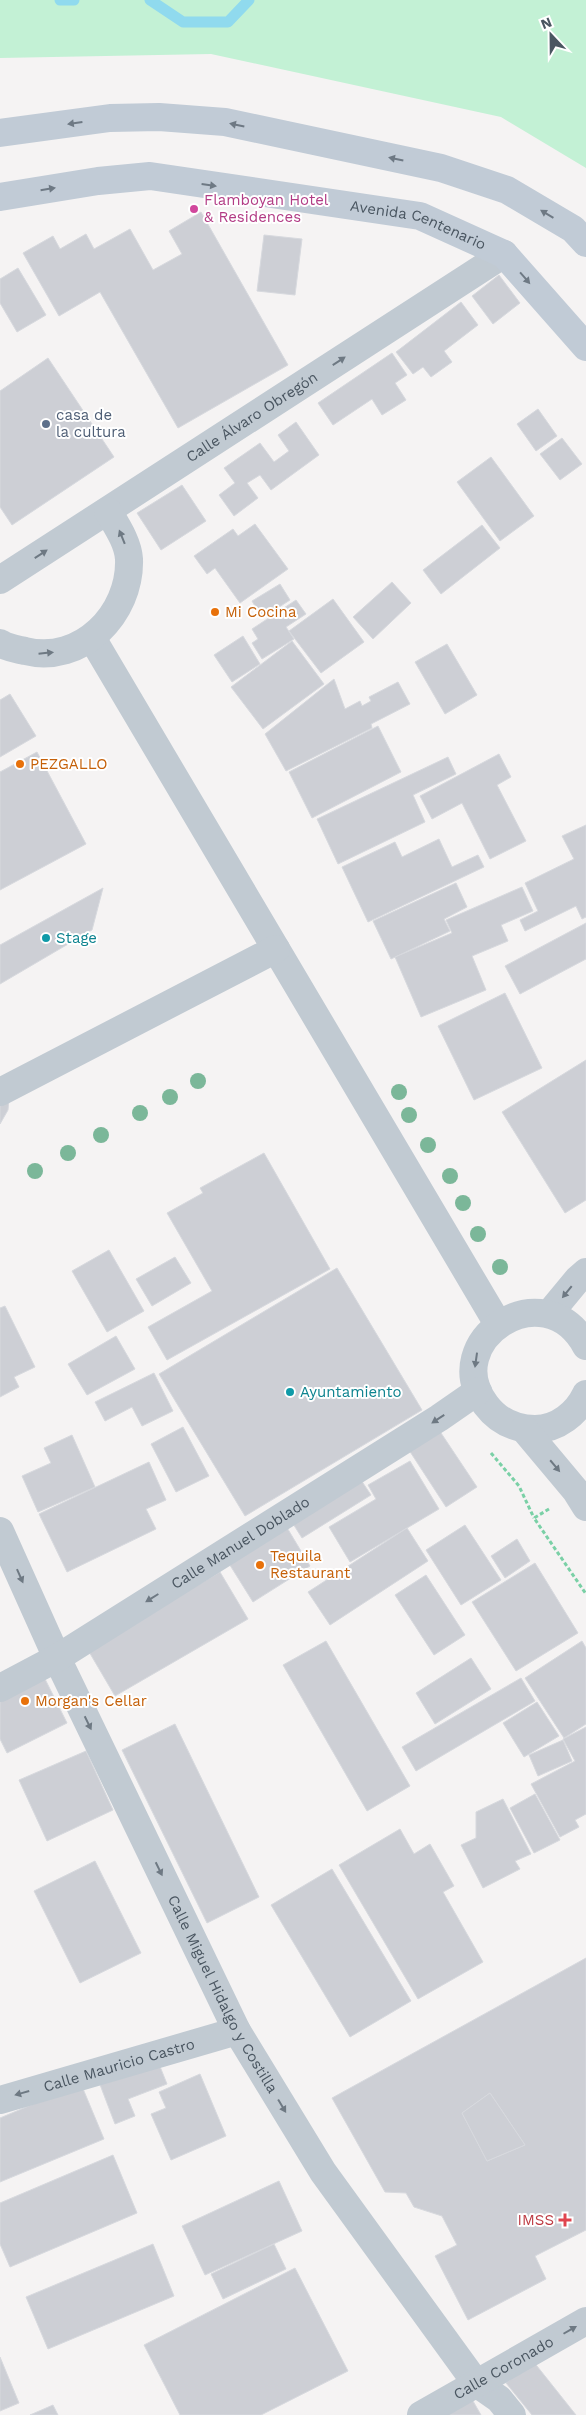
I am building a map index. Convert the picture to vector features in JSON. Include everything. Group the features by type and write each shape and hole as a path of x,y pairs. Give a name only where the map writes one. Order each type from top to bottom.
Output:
{"main road":[{"path":"0,133 110,118 159,117 225,122 441,168 507,190 573,230 586,243"},
{"name":"Avenida Centenario","path":"0,197 98,181 150,176 420,216 504,254 586,348"}],"street":[{"name":"Calle Álvaro Obregón","path":"0,580 504,254"},
{"path":"0,642 5,647 35,654 65,651 92,638 114,616 126,588 129,558 122,535 108,510"},
{"path":"92,638 498,1324"},
{"path":"0,1092 276,949"},
{"path":"548,1314 586,1272"},
{"path":"584,1405 556,1424 540,1429 524,1429 501,1420 491,1412 478,1391 475,1361 477,1351 485,1337 498,1324 521,1313 536,1312 548,1314 566,1321 580,1334 586,1346"},
{"name":"Calle Manuel Doblado","path":"0,1688 57,1658 439,1418 478,1391"},
{"path":"524,1429 581,1499"},
{"name":"Calle Miguel Hidalgo y Costilla","path":"0,1531 57,1658 237,2031 323,2172 476,2384 499,2399 512,2415"},
{"name":"Calle Mauricio Castro","path":"0,2100 237,2031"},
{"name":"Calle Coronado","path":"421,2415 586,2321"}],"path":[{"path":"581,1499 534,1518 586,1594"}],"green space":[{"path":"0,0 586,0 586,168 501,117 211,54 0,58"}],"building":[{"path":"201,212 288,365 178,428 100,292 59,316 23,253 53,236 60,249 86,234 94,249 130,229 153,270 182,254 169,231"},
{"path":"264,235 302,239 295,295 257,291"},
{"path":"18,268 46,315 17,332 0,303 0,279"},
{"path":"499,275 520,303 493,324 472,296"},
{"path":"461,302 478,325 444,351 452,362 431,377 423,367 413,374 396,352"},
{"path":"392,353 407,375 395,383 406,400 382,415 372,399 333,425 318,403"},
{"name":"casa de la cultura","path":"48,358 114,457 12,525 0,507 0,391"},
{"path":"538,409 557,436 536,451 517,424"},
{"path":"296,422 319,455 271,490 260,475 247,483 258,498 234,516 219,495 235,483 224,468 260,443 274,462 289,451 278,435"},
{"path":"562,438 582,464 560,480 540,454"},
{"path":"491,457 534,516 500,541 457,482"},
{"path":"182,485 206,521 161,550 137,513"},
{"path":"255,524 288,569 240,603 215,568 207,574 194,556 233,529 238,536"},
{"path":"482,525 500,548 441,594 423,570"},
{"path":"392,582 411,603 373,639 353,617"},
{"path":"280,584 290,600 262,618 252,601"},
{"path":"333,599 364,642 321,673 289,631"},
{"path":"296,600 306,614 286,627 294,639 262,659 252,643 258,639 252,629"},
{"path":"243,636 260,664 232,682 214,655"},
{"path":"292,641 324,684 263,729 231,687"},
{"path":"447,644 477,695 445,714 415,662"},
{"path":"334,679 345,709 360,701 362,706 371,701 369,697 398,682 410,704 371,724 372,728 286,771 265,734"},
{"path":"10,694 36,736 0,757 0,700"},
{"path":"378,726 401,772 312,818 289,772"},
{"path":"37,752 86,844 0,890 0,772"},
{"path":"499,754 511,777 497,785 526,841 490,859 462,803 432,819 420,796"},
{"path":"448,757 456,774 413,795 425,822 338,864 317,819"},
{"path":"586,825 586,917 582,919 576,906 525,931 520,920 538,911 525,883 574,859 562,836"},
{"path":"439,839 452,867 478,855 484,867 368,922 342,867 395,842 402,857"},
{"path":"456,883 467,907 444,919 450,931 391,959 373,921"},
{"path":"522,887 533,911 501,925 508,941 472,956 486,990 421,1017 395,957 452,933 446,920"},
{"name":"Stage","path":"103,888 92,930 0,984 0,945"},
{"path":"586,923 586,959 520,994 505,966"},
{"path":"505,993 542,1068 474,1100 438,1026"},
{"path":"586,1060 586,1200 565,1213 502,1112"},
{"path":"0,1080 9,1099 8,1110 0,1124"},
{"path":"264,1153 330,1269 167,1360 148,1327 212,1291 167,1213 203,1193 200,1188"},
{"path":"109,1250 144,1311 107,1332 72,1271"},
{"path":"175,1257 191,1283 152,1306 136,1279"},
{"name":"Ayuntamiento","path":"337,1268 422,1410 245,1516 159,1374"},
{"path":"5,1306 35,1367 14,1377 19,1387 0,1397 0,1308"},
{"path":"116,1336 135,1369 87,1395 68,1364"},
{"path":"154,1373 173,1411 142,1426 132,1407 105,1421 95,1402"},
{"path":"183,1427 209,1476 176,1492 151,1444"},
{"path":"437,1427 477,1487 446,1507 407,1447"},
{"path":"72,1435 95,1487 38,1512 22,1476 51,1463 44,1448"},
{"path":"410,1461 439,1509 350,1562 329,1527 376,1499 368,1485"},
{"path":"149,1462 166,1500 146,1509 156,1529 67,1572 39,1514"},
{"path":"359,1477 371,1495 302,1538 290,1519"},
{"path":"465,1525 501,1580 461,1605 426,1550"},
{"path":"286,1526 310,1566 253,1602 228,1562"},
{"path":"407,1528 428,1561 330,1625 308,1592"},
{"path":"517,1539 530,1561 505,1578 491,1556"},
{"path":"535,1563 578,1633 516,1671 472,1602"},
{"path":"220,1572 248,1619 115,1696 88,1650"},
{"path":"426,1575 465,1635 434,1655 395,1595"},
{"path":"326,1641 410,1786 367,1811 283,1665"},
{"path":"582,1641 586,1648 586,1724 564,1738 525,1678"},
{"path":"471,1658 491,1689 435,1724 416,1693"},
{"path":"42,1673 67,1723 7,1753 0,1739 0,1693"},
{"path":"521,1678 535,1701 416,1771 402,1747"},
{"path":"537,1702 559,1736 524,1757 503,1723"},
{"path":"175,1724 259,1897 207,1923 122,1750"},
{"path":"586,1727 586,1814 575,1820 579,1827 560,1837 531,1784 575,1761 563,1739"},
{"path":"563,1740 572,1761 538,1776 529,1755"},
{"path":"86,1751 113,1810 47,1841 19,1780"},
{"path":"535,1794 560,1840 534,1853 510,1808"},
{"path":"503,1799 531,1854 515,1861 520,1869 483,1888 461,1845 476,1838 476,1812"},
{"path":"400,1829 414,1854 430,1844 454,1886 443,1892 483,1962 418,1999 339,1865"},
{"path":"95,1861 141,1953 80,1983 34,1891"},
{"path":"332,1869 411,2001 350,2037 271,1905"},
{"path":"586,1958 586,2230 535,2256 546,2279 468,2320 435,2256 457,2245 442,2216 414,2207 406,2193 385,2192 332,2098","holes":["490,2093 525,2145 487,2161 462,2113"]},
{"path":"157,2059 167,2084 128,2099 135,2116 115,2124 99,2082"},
{"path":"200,2074 226,2136 171,2160 151,2114 166,2108 159,2092"},
{"path":"81,2084 104,2139 0,2182 0,2118"},
{"path":"490,2093 525,2145 487,2161 462,2113"},
{"path":"113,2155 137,2213 10,2267 0,2244 0,2203"},
{"path":"279,2181 302,2231 205,2275 182,2226"},
{"path":"153,2244 174,2296 48,2349 26,2297"},
{"path":"274,2244 286,2269 223,2299 211,2274"},
{"path":"295,2268 348,2371 261,2415 180,2415 144,2345"},
{"path":"0,2357 19,2403 0,2411"},
{"path":"533,2361 576,2415 532,2415 506,2383"},
{"path":"469,2394 481,2415 441,2415"},
{"path":"53,2405 58,2415 30,2415"}],"waterway":[{"path":"60,0 74,0"},
{"path":"150,0 183,22 228,22 249,0"}],"place":[{"name":"Flamboyan Hotel & Residences","path":"194,209"},
{"name":"casa de la cultura","path":"46,424"},
{"name":"Mi Cocina","path":"215,612"},
{"name":"PEZGALLO","path":"20,764"},
{"name":"Stage","path":"46,938"},
{"name":"Ayuntamiento","path":"290,1392"},
{"name":"Tequila Restaurant","path":"260,1565"},
{"name":"Morgan's Cellar","path":"25,1701"},
{"name":"IMSS","path":"565,2220"}]}
